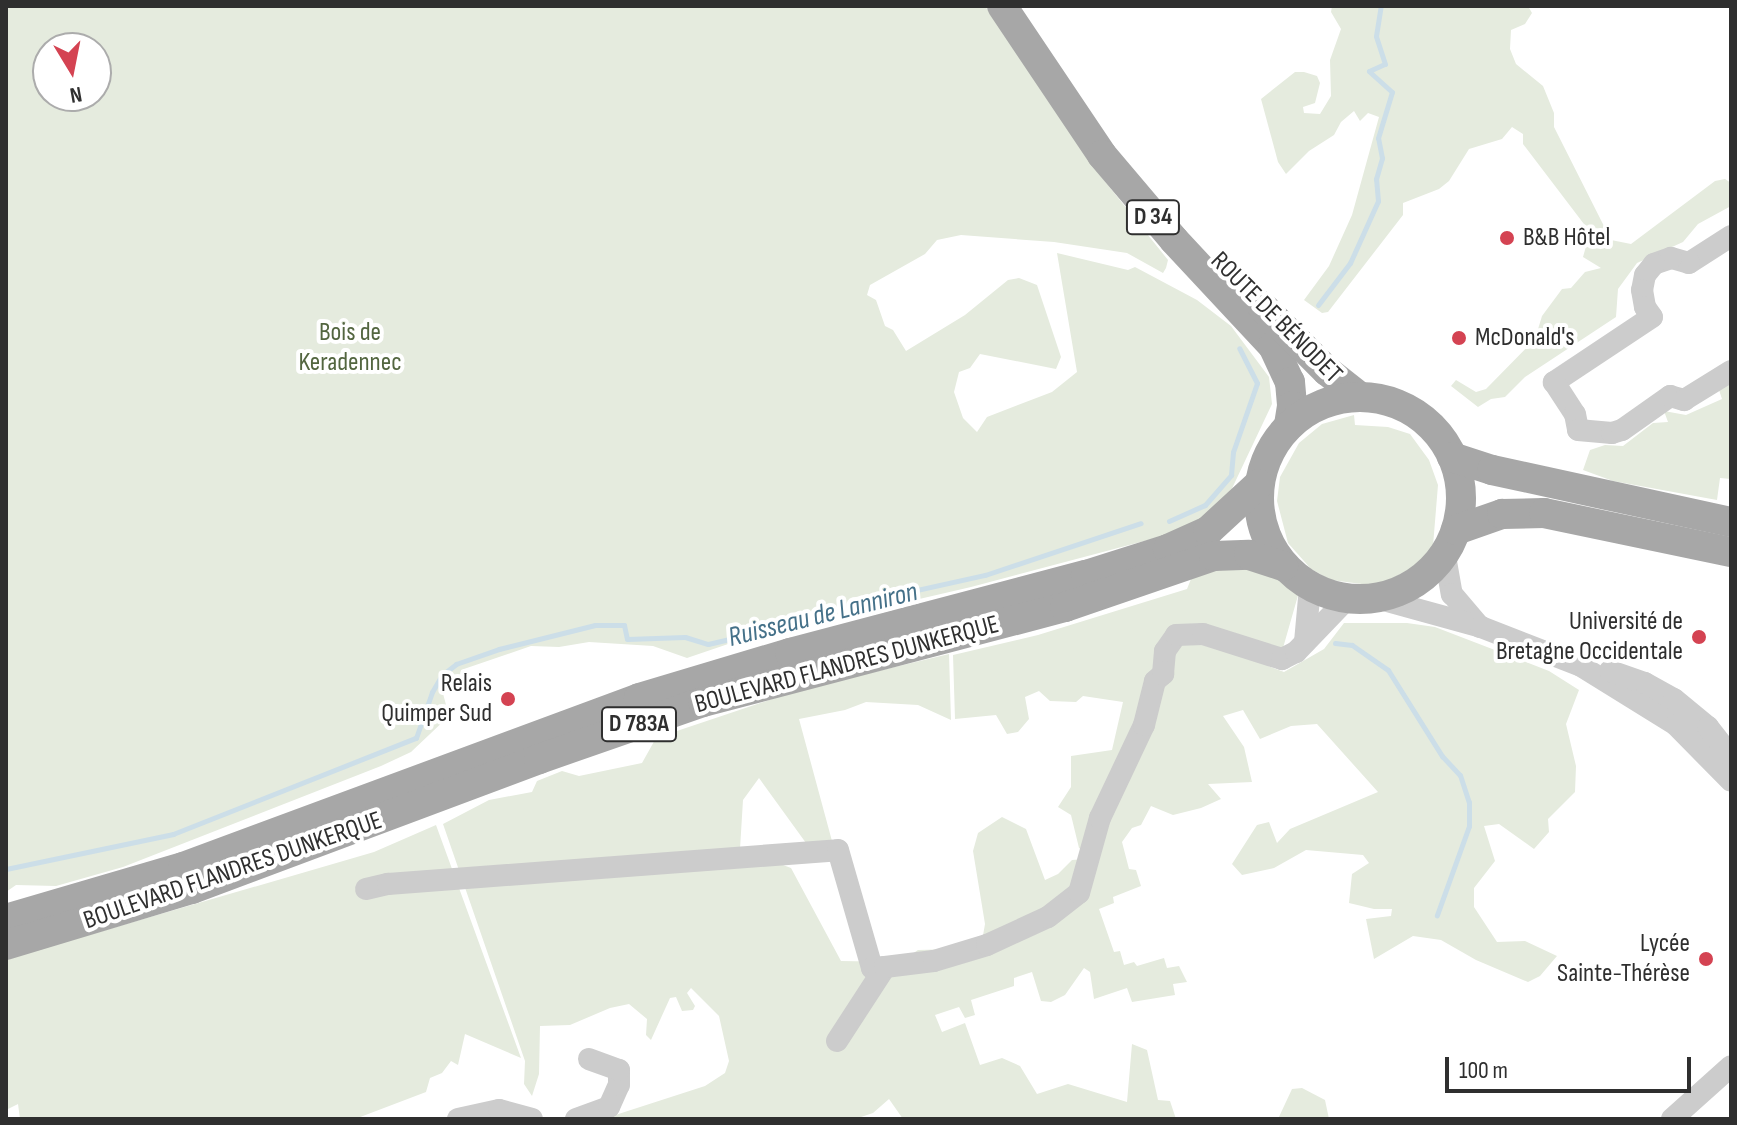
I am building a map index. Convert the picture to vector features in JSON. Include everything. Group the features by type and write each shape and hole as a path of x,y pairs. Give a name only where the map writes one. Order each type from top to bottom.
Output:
{"main road":[{"name":"ROUTE DE BÉNODET","path":"1002,6 1102,155 1182,250 1273,346 1290,382 1292,406 1289,426"},
{"name":"ROUTE DE BÉNODET","path":"1023,6 1100,121 1173,210 1268,312 1342,385 1360,397"},
{"path":"1450,543 1461,493 1452,457 1437,433 1415,413 1398,404 1360,397 1322,404 1289,426 1269,452 1259,484 1262,528 1283,566 1310,587 1362,599 1415,584 1450,543 1502,514 1544,513 1731,552"},
{"path":"1452,457 1492,470 1731,522"},
{"name":"BOULEVARD FLANDRES DUNKERQUE","path":"6,919 183,867 573,721 714,674 1040,588 1168,549 1208,531 1259,484"},
{"name":"BOULEVARD FLANDRES DUNKERQUE","path":"6,945 192,889 539,759 703,702 1065,607 1214,556 1249,555 1283,566"}],"street":[{"path":"1731,236 1689,263 1671,258 1654,264 1645,275 1642,290 1645,307 1652,317 1554,382 1578,419 1578,430 1612,433 1622,430 1670,396 1684,400 1731,371"},
{"path":"1450,543 1452,594 1481,627"},
{"path":"1305,642 1310,587"},
{"path":"366,889 388,884 838,850 872,968 934,961 987,945 1048,917 1079,893 1086,880 1100,818 1144,725 1155,681 1163,674 1165,651 1176,635 1203,634 1282,659 1291,656 1362,599 1481,627 1581,666 1662,714 1701,748 1731,781"},
{"path":"1581,666 1620,674 1656,688 1699,718 1731,756"},
{"path":"837,1041 885,967"},
{"path":"576,1119 609,1107 621,1074 617,1067 589,1059"},
{"path":"1672,1119 1731,1066"},
{"path":"458,1119 499,1110 532,1119"}],"green space":[{"name":"Bois de Keradennec","path":"6,6 985,6 1099,174 1168,260 1166,268 1163,273 1127,253 1054,242 961,235 937,240 925,254 870,285 867,295 876,300 885,326 893,330 906,351 965,315 1008,280 1019,278 1037,285 1061,357 1056,369 980,354 970,368 959,372 954,392 963,418 977,432 987,417 1052,392 1077,372 1057,253 1128,270 1135,267 1197,300 1231,326 1269,377 1272,404 1227,499 1211,514 1167,535 971,587 734,642 687,658 653,646 589,642 559,647 531,646 461,670 460,677 441,686 449,716 411,752 381,766 123,867 56,886 16,885 6,892"},
{"path":"1332,6 1528,6 1532,13 1525,24 1511,30 1510,49 1516,64 1543,86 1554,113 1554,127 1611,240 1631,244 1715,181 1725,179 1731,183 1731,206 1698,224 1683,242 1637,263 1618,289 1616,317 1525,377 1505,397 1491,399 1478,407 1451,386 1456,380 1476,392 1486,389 1535,339 1542,316 1562,289 1571,288 1585,272 1601,268 1583,257 1590,232 1523,144 1523,134 1512,127 1502,139 1469,149 1449,181 1439,189 1403,203 1403,215 1328,312 1322,313 1304,300 1329,266 1352,215 1379,117 1368,113 1360,121 1354,111 1341,122 1334,135 1309,151 1286,174 1278,162 1261,99 1295,72 1304,72 1317,76 1320,83 1315,103 1303,107 1304,113 1320,114 1331,96 1330,60 1341,29 1331,12"},
{"path":"1731,377 1731,479 1720,478 1717,500 1613,481 1583,470 1590,450 1605,445 1623,446 1653,423 1668,422 1664,411 1686,415 1722,399 1717,384"},
{"path":"1354,415 1355,425 1388,427 1410,434 1429,460 1438,485 1433,546 1416,566 1377,586 1331,580 1311,569 1288,543 1277,501 1280,477 1299,443 1322,424"},
{"path":"1229,565 1285,577 1299,592 1283,648 1268,666 1284,672 1324,649 1344,623 1407,623 1435,627 1549,671 1579,690 1566,724 1576,766 1575,792 1548,819 1549,832 1534,849 1499,824 1484,826 1495,861 1474,888 1474,907 1497,942 1525,941 1557,956 1540,976 1528,982 1476,960 1441,940 1413,936 1374,959 1366,919 1391,916 1392,909 1374,909 1349,903 1352,874 1369,863 1363,855 1306,850 1274,868 1242,875 1232,864 1257,825 1269,822 1277,843 1290,829 1378,792 1317,724 1291,726 1260,739 1243,710 1223,716 1244,747 1252,782 1208,784 1221,799 1173,815 1151,806 1141,825 1132,828 1122,842 1129,869 1136,870 1141,886 1113,897 1114,903 1099,909 1114,952 1120,951 1124,965 1134,962 1137,966 1164,958 1167,968 1179,966 1187,982 1173,984 1175,995 1132,1002 1127,988 1094,999 1090,972 1084,968 1065,995 1051,1002 1041,1001 1032,972 1014,978 1014,986 971,1000 975,1015 965,1018 959,1007 935,1015 942,1032 965,1023 980,1065 1002,1058 1020,1066 1037,1094 1068,1084 1127,1102 1132,1044 1147,1050 1158,1100 1170,1101 1176,1119 903,1119 889,1099 873,1113 855,1119 603,1119 705,1086 725,1073 729,1061 719,1016 691,988 687,993 695,1006 693,1010 682,1011 676,997 670,998 651,1040 646,1035 647,1019 629,1004 610,1008 570,1025 540,1026 539,1074 532,1096 524,1084 525,1061 443,824 489,800 532,792 537,781 562,771 579,776 642,763 656,738 799,690 949,654 951,720 918,705 866,702 845,710 799,719 832,841 806,843 759,778 743,800 740,849 791,868 841,961 900,962 918,950 955,949 982,941 985,924 973,851 978,833 1002,817 1026,829 1045,880 1058,874 1072,860 1085,859 1087,852 1079,848 1071,815 1058,807 1071,787 1071,756 1112,750 1123,702 1083,696 1076,702 1050,701 1039,691 1025,697 1029,719 1018,732 1007,734 996,715 955,719 953,655 1038,635 1187,589 1191,579"},
{"path":"436,825 521,1058 465,1034 458,1065 451,1061 442,1073 430,1078 426,1092 355,1119 20,1119 18,1104 6,1110 6,959 374,852"},
{"path":"1302,1088 1325,1100 1329,1119 1278,1119 1292,1089"}],"waterway":[{"name":"Ruisseau de Lanniron","path":"1318,305 1350,263 1378,201 1376,179 1382,158 1378,138 1392,92 1369,71 1385,64 1376,36 1381,6"},
{"name":"Ruisseau de Lanniron","path":"1169,521 1205,505 1231,475 1233,452 1257,383 1239,348"},
{"name":"Ruisseau de Lanniron","path":"6,869 173,834 416,738 432,692 442,675 456,664 499,649 595,625 624,625 627,639 685,637 708,644 790,625 822,611 985,575 1141,523"},
{"path":"1335,643 1352,645 1388,670 1442,756 1460,775 1469,802 1469,826 1437,915"}],"place":[{"name":"B&B Hôtel","path":"1507,238"},
{"name":"McDonald's","path":"1459,338"},
{"name":"Université de Bretagne Occidentale","path":"1699,637"},
{"name":"Relais Quimper Sud","path":"508,699"},
{"name":"Lycée Sainte-Thérèse","path":"1706,959"}]}
